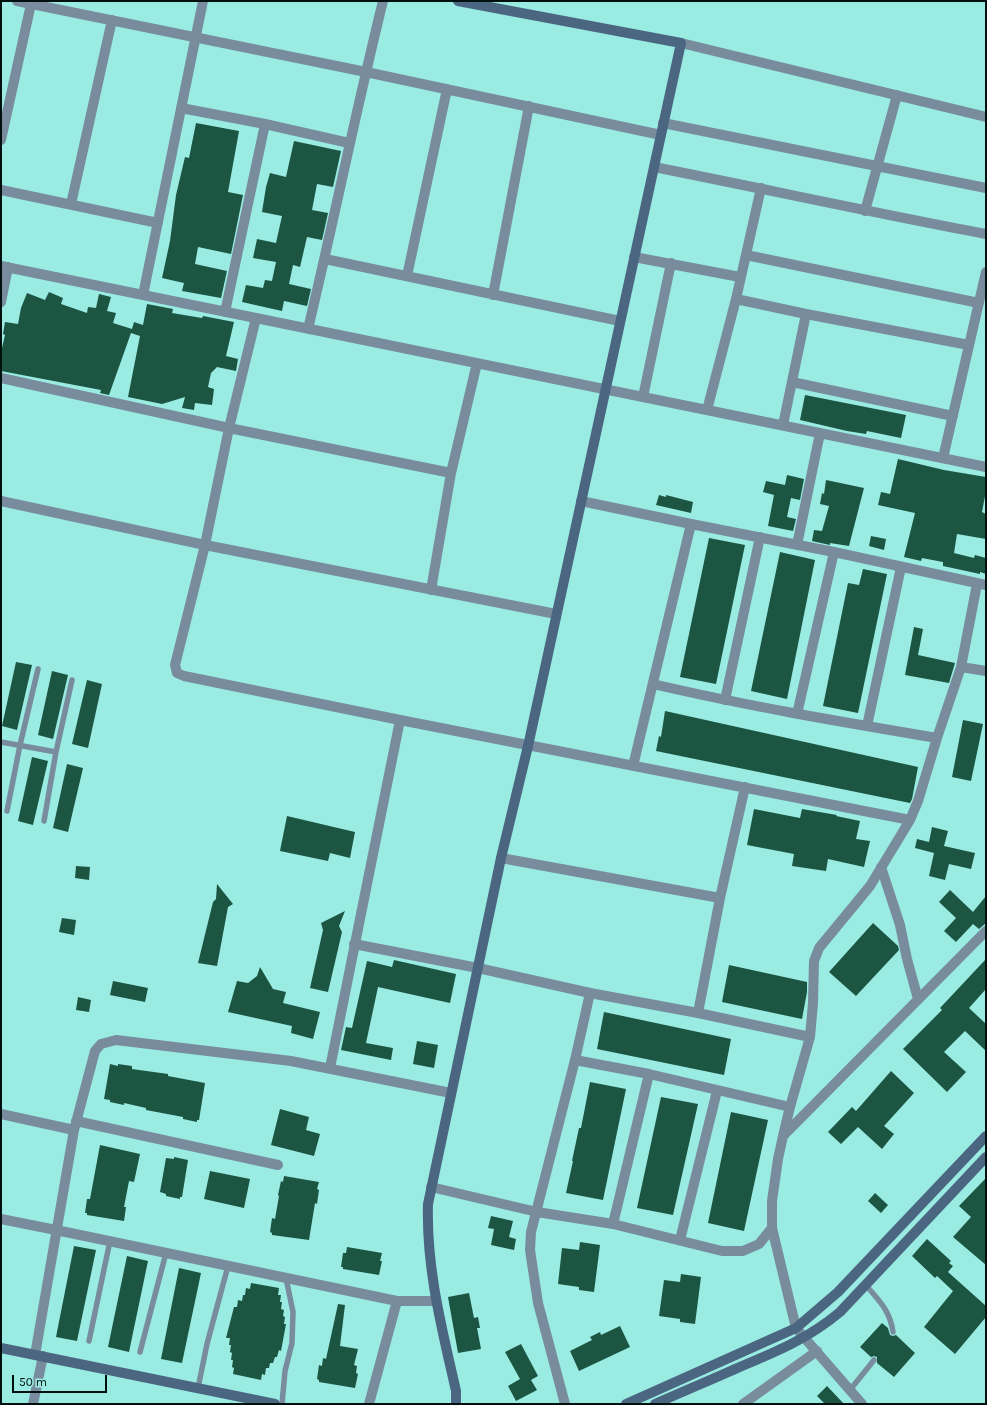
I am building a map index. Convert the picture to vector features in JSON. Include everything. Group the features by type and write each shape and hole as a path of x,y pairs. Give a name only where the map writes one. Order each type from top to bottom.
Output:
{"street":[{"path":"16,1 366,72 661,135"},
{"path":"143,295 203,1"},
{"path":"308,329 349,143 383,1"},
{"path":"458,1 681,43 986,117"},
{"path":"1,140 31,4"},
{"path":"71,204 112,20"},
{"path":"456,1404 456,1391 436,1300 429,1248 428,1204 501,858 528,746 681,43"},
{"path":"407,276 447,89"},
{"path":"866,211 896,95"},
{"path":"493,295 529,106"},
{"path":"181,108 265,124 349,143"},
{"path":"663,123 986,188"},
{"path":"225,312 265,124"},
{"path":"654,167 986,234"},
{"path":"707,410 736,299 761,188"},
{"path":"1,190 158,223"},
{"path":"746,255 979,303"},
{"path":"634,257 740,277"},
{"path":"324,259 620,321"},
{"path":"643,397 671,263"},
{"path":"1,302 5,267 986,467"},
{"path":"943,458 979,303 984,291 986,272"},
{"path":"736,299 806,314 969,344"},
{"path":"783,426 806,314"},
{"path":"256,318 229,428 205,545 175,665 177,673 184,676 528,746 746,787 910,820"},
{"path":"431,590 451,473 477,363"},
{"path":"1,378 229,428 451,473"},
{"path":"792,382 953,416"},
{"path":"797,545 820,433"},
{"path":"1,501 205,545 556,614"},
{"path":"581,501 834,552 981,584 961,667 918,801 910,820 870,886 819,948 814,961 813,1003 810,1037 783,1136 772,1200 772,1228 796,1328 817,1350 862,1404"},
{"path":"633,766 691,524"},
{"path":"725,700 760,537"},
{"path":"797,714 834,552"},
{"path":"867,726 901,567"},
{"path":"961,667 986,671"},
{"path":"653,684 797,714 937,738"},
{"path":"330,1068 400,720"},
{"path":"698,1013 720,898 746,787"},
{"path":"501,858 720,898"},
{"path":"881,868 900,925 907,959 918,999"},
{"path":"783,1136 986,930"},
{"path":"354,944 478,968 590,993 698,1013 810,1037"},
{"path":"565,1404 538,1303 530,1250 531,1232 575,1060 590,993"},
{"path":"33,1404 56,1230 75,1126 95,1051 102,1044 116,1040 291,1061 451,1093"},
{"path":"575,1060 649,1074 790,1107"},
{"path":"613,1224 649,1074"},
{"path":"680,1240 717,1091"},
{"path":"1,1114 75,1126 278,1165"},
{"path":"626,1404 796,1328 838,1292 986,1136"},
{"path":"978,1144 986,1153"},
{"path":"655,1404 783,1348 805,1337 840,1312 986,1157"},
{"path":"432,1187 537,1212 613,1224 722,1251 744,1251 759,1244 772,1228"},
{"path":"920,1205 931,1214"},
{"path":"1,1220 110,1241 397,1301 436,1300"},
{"path":"369,1404 397,1301"},
{"path":"1,1348 275,1404"},
{"path":"743,1404 817,1350"},
{"path":"456,1391 464,1404"}],"lane":[{"path":"7,811 20,745 38,669"},
{"path":"44,821 56,752 72,680"},
{"path":"1,742 56,752"},
{"path":"89,1341 110,1241"},
{"path":"140,1352 166,1253"},
{"path":"198,1388 207,1344 228,1266"},
{"path":"282,1404 285,1371 292,1343 293,1312 286,1278"},
{"path":"865,1284 887,1311 893,1332"},
{"path":"850,1390 874,1360"}],"building":[{"path":"196,123 239,131 228,192 243,195 231,254 198,247 195,264 227,271 221,298 182,291 184,283 162,278 170,241 176,195 185,157 189,158"},
{"path":"294,141 341,151 333,187 317,184 312,210 328,213 322,240 307,237 300,267 293,265 289,284 311,289 307,306 284,301 282,311 242,302 246,285 263,288 265,280 272,281 276,262 253,258 257,239 276,243 282,216 262,212 266,187 270,173 286,177"},
{"path":"49,292 63,298 61,304 87,313 88,307 96,308 99,294 111,297 107,311 116,313 113,323 132,329 134,322 143,325 147,304 173,309 172,313 202,318 203,316 234,322 226,356 238,359 236,371 217,367 211,373 208,387 214,389 212,405 195,403 194,410 182,408 185,397 162,404 128,397 140,336 131,333 109,395 100,393 101,390 1,371 1,352 5,335 3,334 5,322 18,324 21,308 27,293 45,300"},
{"path":"805,395 906,415 901,438 867,431 866,434 847,431 800,420"},
{"path":"898,459 944,470 986,477 986,491 982,512 986,514 986,539 957,534 954,553 974,558 975,555 986,558 986,574 943,566 943,562 922,558 921,561 904,557 915,513 878,505 881,492 890,494"},
{"path":"787,475 804,479 800,500 791,498 787,517 796,519 793,531 768,526 774,495 763,492 766,481 785,485"},
{"path":"826,480 864,488 849,546 830,543 830,545 812,541 814,530 822,531 829,506 820,504 822,493 824,494"},
{"path":"659,495 666,497 666,495 693,502 691,513 656,505"},
{"path":"871,536 886,539 884,550 869,546"},
{"path":"709,538 745,545 716,684 680,677"},
{"path":"780,552 815,560 787,699 751,691"},
{"path":"863,569 887,574 858,713 823,706 848,583 859,585"},
{"path":"914,627 923,629 918,655 955,663 949,683 905,675"},
{"path":"16,662 32,665 17,730 2,726"},
{"path":"52,671 68,675 53,739 38,735"},
{"path":"87,680 102,684 88,748 72,744"},
{"path":"665,711 918,767 912,799 910,803 656,751 659,736 661,737"},
{"path":"963,720 983,724 971,781 952,777"},
{"path":"32,757 48,761 33,825 18,821"},
{"path":"67,764 83,768 68,832 53,828"},
{"path":"754,809 800,818 802,809 837,815 836,816 860,821 856,839 870,841 864,867 828,859 826,871 792,866 794,854 747,845"},
{"path":"287,816 355,832 350,858 330,853 328,861 280,851"},
{"path":"932,827 948,831 944,846 975,853 971,869 949,864 945,880 929,876 934,853 915,848 917,839 929,842"},
{"path":"76,866 90,867 89,880 75,878"},
{"path":"217,884 233,904 228,907 217,966 198,963 213,902 216,899"},
{"path":"950,890 973,912 986,896 986,923 979,929 973,924 956,942 944,931 956,918 939,902"},
{"path":"345,911 339,926 342,932 328,992 310,988 323,930 321,923"},
{"path":"62,918 76,920 74,935 59,932"},
{"path":"873,923 898,946 899,950 856,996 829,972"},
{"path":"986,959 986,989 969,1008 986,1024 986,1051 965,1031 944,1052 966,1072 947,1092 903,1049 942,1010 940,1008"},
{"path":"394,960 456,974 450,1003 378,987 366,1043 393,1048 391,1060 341,1050 346,1027 352,1028 367,961 392,967"},
{"path":"729,965 807,982 807,992 802,1019 722,1002"},
{"path":"260,967 273,989 286,992 283,1003 320,1012 313,1039 291,1033 292,1026 228,1012 237,981 248,983 257,976"},
{"path":"113,981 148,988 145,1002 110,995"},
{"path":"78,997 91,1000 89,1012 76,1010"},
{"path":"604,1012 731,1039 724,1075 597,1049"},
{"path":"417,1041 438,1045 434,1068 413,1064"},
{"path":"110,1064 118,1066 118,1064 132,1066 132,1069 168,1074 168,1076 205,1083 199,1120 197,1120 197,1122 183,1119 183,1117 146,1110 146,1108 124,1103 124,1105 110,1102 110,1100 104,1099"},
{"path":"891,1071 914,1093 884,1126 894,1134 882,1149 858,1127 841,1144 828,1132 852,1107 856,1111"},
{"path":"590,1082 626,1089 603,1200 566,1193"},
{"path":"661,1097 698,1104 673,1215 637,1208"},
{"path":"280,1109 309,1117 306,1130 320,1134 314,1156 271,1145"},
{"path":"731,1112 768,1120 744,1231 708,1223"},
{"path":"100,1145 140,1154 134,1182 129,1181 124,1207 126,1207 124,1221 87,1215 87,1213 85,1213 87,1199 90,1199"},
{"path":"174,1157 188,1160 182,1197 180,1197 180,1199 166,1196 166,1194 160,1192 166,1158 174,1159"},
{"path":"210,1171 250,1179 244,1208 204,1199"},
{"path":"284,1176 319,1182 317,1189 319,1190 317,1204 315,1203 309,1240 272,1235 270,1232 272,1218 275,1219 281,1181 283,1182"},
{"path":"986,1178 986,1265 953,1237 971,1217 959,1206"},
{"path":"875,1193 888,1205 881,1213 868,1201"},
{"path":"491,1216 513,1221 509,1237 516,1239 514,1250 491,1245 494,1229 488,1228"},
{"path":"927,1239 951,1261 949,1263 953,1266 948,1272 986,1306 986,1317 955,1354 924,1327 953,1291 937,1276 935,1278 912,1256"},
{"path":"580,1242 600,1245 594,1292 579,1290 579,1287 558,1284 562,1248 579,1250"},
{"path":"74,1246 96,1250 77,1341 56,1337"},
{"path":"347,1247 382,1253 379,1275 343,1269 343,1267 341,1267 343,1253 346,1253"},
{"path":"127,1256 148,1261 129,1352 108,1347"},
{"path":"179,1268 201,1273 182,1363 161,1359"},
{"path":"681,1274 701,1277 695,1324 680,1322 680,1319 659,1316 664,1280 680,1282"},
{"path":"251,1283 279,1288 278,1295 281,1295 281,1309 284,1310 284,1324 286,1324 281,1351 279,1350 277,1357 275,1357 273,1363 270,1363 269,1368 266,1368 265,1375 262,1374 261,1380 233,1374 233,1360 231,1360 232,1353 230,1352 231,1345 229,1345 230,1338 226,1338 234,1307 237,1307 238,1300 242,1301 246,1288 250,1289"},
{"path":"469,1293 474,1318 478,1317 480,1328 477,1328 481,1349 458,1353 448,1297"},
{"path":"338,1304 345,1305 340,1346 358,1349 354,1365 357,1366 356,1373 358,1374 355,1388 319,1382 317,1379 319,1365 322,1366 323,1358 326,1359"},
{"path":"882,1323 888,1328 890,1335 896,1335 915,1353 894,1377 877,1363 877,1357 871,1357 860,1347"},
{"path":"620,1326 630,1347 579,1371 570,1351 592,1340 590,1337 600,1332 601,1335"},
{"path":"521,1344 538,1376 531,1380 537,1390 516,1401 508,1386 520,1379 505,1352"},
{"path":"827,1386 844,1404 825,1404 817,1396"}]}
